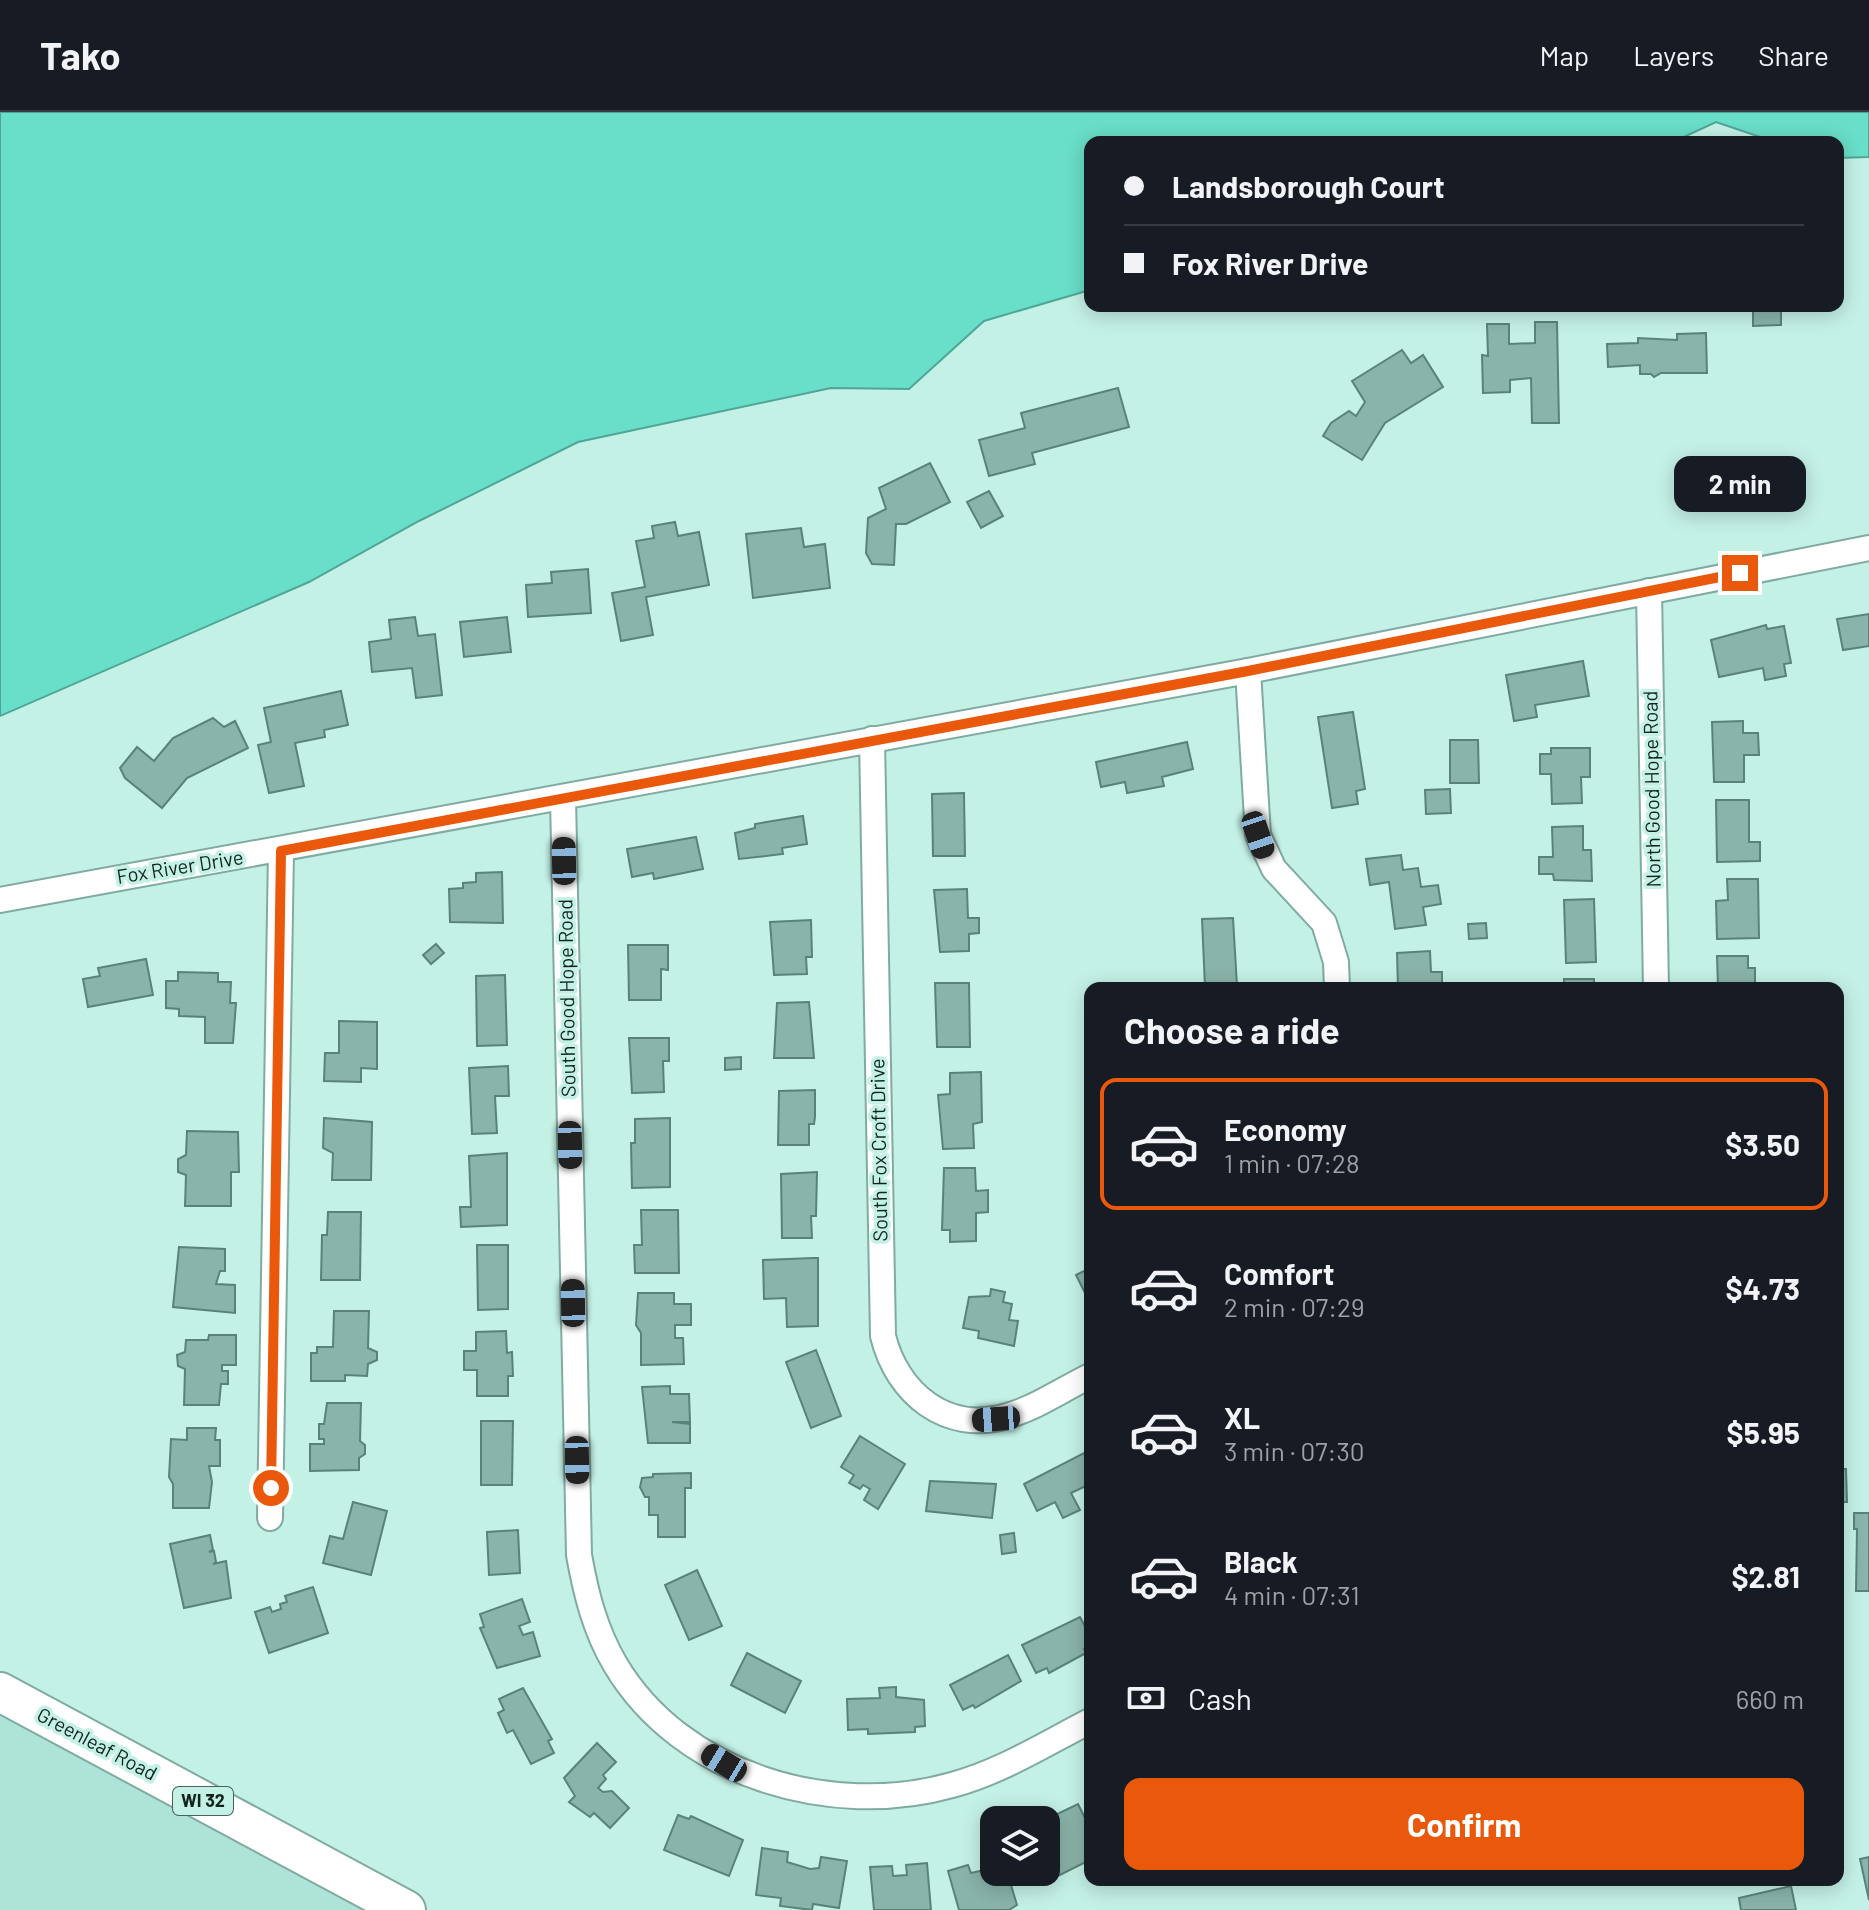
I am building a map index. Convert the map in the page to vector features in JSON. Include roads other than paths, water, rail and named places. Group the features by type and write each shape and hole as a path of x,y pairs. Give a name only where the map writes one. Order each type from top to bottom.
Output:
{"main road":[{"name":"Greenleaf Road","path":"0,1692 406,1910"}],"street":[{"name":"Fox River Drive","path":"0,900 160,869 281,851 1248,671 1869,548"},
{"name":"North Good Hope Road","path":"1649,591 1656,982"},
{"path":"1248,671 1258,835 1274,869 1324,923 1336,962 1337,982"},
{"name":"South Fox Croft Drive","path":"872,739 882,1320 888,1356 907,1388 919,1400 960,1419 976,1421 1010,1415 1084,1379"},
{"name":"South Good Hope Road","path":"563,798 579,1555 598,1629 616,1665 637,1695 687,1741 759,1778 831,1795 875,1797 951,1786 993,1771 1084,1724"},
{"path":"270,1518 281,851"}]}
